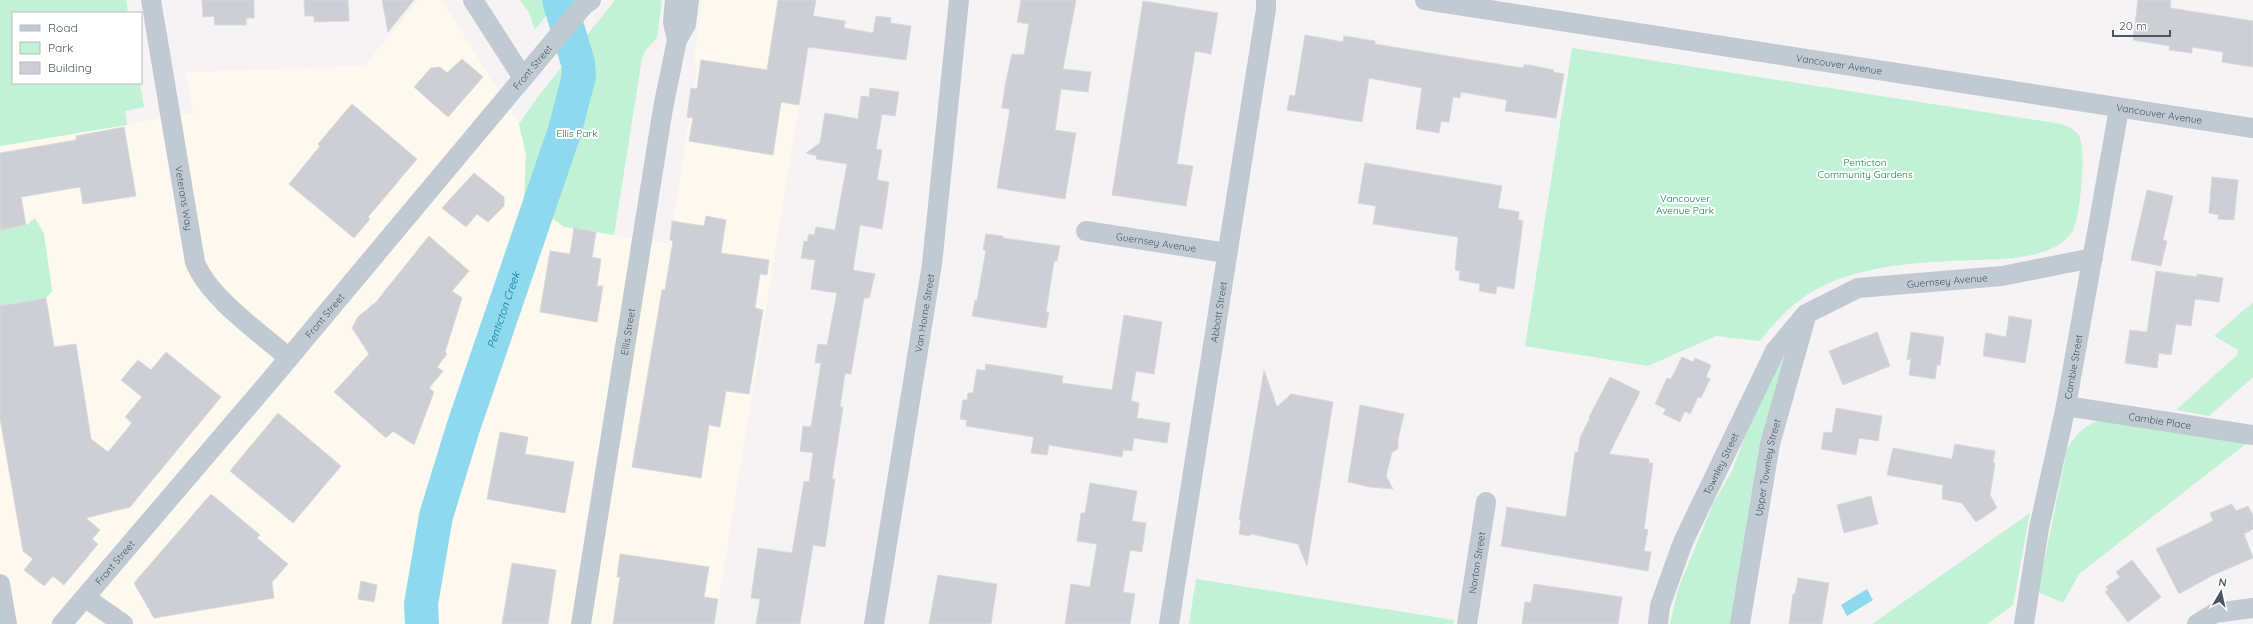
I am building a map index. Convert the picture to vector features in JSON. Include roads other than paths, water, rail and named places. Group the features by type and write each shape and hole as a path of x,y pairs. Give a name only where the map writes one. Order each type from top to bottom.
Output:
{"street":[{"name":"Veterans Way","path":"151,0 195,262 199,273 211,289 289,358"},
{"path":"473,0 523,78"},
{"name":"Ellis Street","path":"675,0 673,22 677,40"},
{"name":"Ellis Street","path":"581,624 662,116 677,40 686,24 689,0"},
{"name":"Van Horne Street","path":"874,624 932,264 959,0"},
{"name":"Abbott Street","path":"1169,624 1217,324 1226,254 1266,9 1266,0"},
{"name":"Vancouver Avenue","path":"1425,0 2119,109 2253,128"},
{"name":"Front Street","path":"60,623 86,598 587,2"},
{"name":"Cambie Street","path":"2024,624 2039,528 2066,406 2119,109"},
{"name":"Guernsey Avenue","path":"1086,231 1226,254"},
{"name":"Guernsey Avenue","path":"1806,314 1858,288 2002,276 2093,258"},
{"name":"Townley Street","path":"1658,624 1660,606 1689,527 1775,351 1806,314"},
{"name":"Upper Townley Street","path":"1740,624 1770,444 1806,314"},
{"name":"Cambie Place","path":"2066,406 2253,435"},
{"name":"Norton Street","path":"1467,624 1486,502"},
{"path":"2,593 7,624"},
{"path":"2,593 15,619 24,624"},
{"path":"86,598 123,624"},
{"path":"2197,624 2215,613 2253,608"}],"water":[{"path":"544,0 559,0 548,13"},
{"path":"1867,589 1873,600 1847,616 1841,605"}],"waterway":[{"name":"Penticton Creek","path":"422,624 421,604 436,516 463,428 565,130 579,76 578,63 559,0"}],"park label":[{"name":"Ellis Park","path":"577,133"},
{"name":"Penticton Community Gardens","path":"1865,168"},
{"name":"Vancouver Avenue Park","path":"1685,204"}]}
